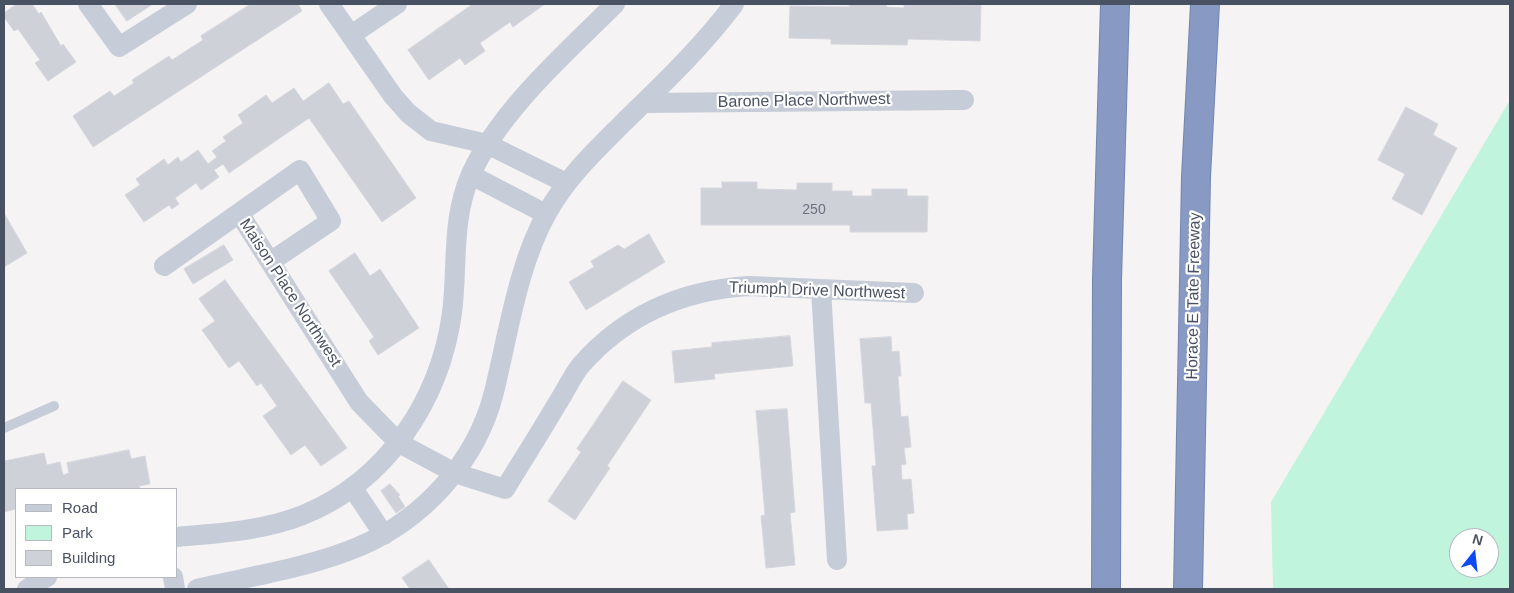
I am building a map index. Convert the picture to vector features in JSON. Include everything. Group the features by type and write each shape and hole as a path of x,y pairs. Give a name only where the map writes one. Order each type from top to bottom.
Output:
{"highway":[{"path":"1106,589 1107,279 1116,4"},
{"name":"Horace E Tate Freeway","path":"1188,589 1196,177 1205,4"}],"street":[{"path":"88,4 119,47 187,4"},
{"path":"330,4 393,96 408,113 431,131 487,144 566,183"},
{"path":"351,35 396,4"},
{"path":"178,537 250,530 303,515 333,500 352,487 379,464 399,443 427,400 445,353 452,312 456,229 462,198 471,175 487,144 535,86 615,4"},
{"path":"197,589 327,558 358,547 384,534 430,500 455,473 475,442 490,408 524,268 546,214 566,183 587,158 708,38 734,4"},
{"name":"Barone Place Northwest","path":"644,103 964,100"},
{"path":"239,213 300,170 331,221 270,262"},
{"path":"471,175 546,214"},
{"name":"Maison Place Northwest","path":"164,266 239,213 359,402 399,443 455,473"},
{"name":"Triumph Drive Northwest","path":"455,473 505,489 580,366 614,332 652,309 686,295 723,288 749,286 914,293"},
{"path":"821,289 837,560"},
{"path":"352,487 384,534"},
{"path":"27,589 45,578"}],"lane":[{"path":"4,428 54,406"}],"green space":[{"path":"1510,100 1510,589 1273,589 1271,502"}],"building":[{"path":"17,4 32,4 39,14 41,12 61,46 63,44 76,62 48,81 35,63 40,60 18,29 14,31 4,17 4,13"},
{"path":"115,4 153,4 127,21"},
{"path":"251,4 298,4 302,11 93,147 73,116 110,91 114,96 134,83 132,80 169,56 172,60 203,40 201,36"},
{"path":"473,4 545,4 513,27 510,22 480,43 485,51 465,65 460,58 429,80 408,50"},
{"path":"849,4 887,4 886,7 904,8 904,4 981,5 980,41 908,39 907,45 831,44 831,39 789,38 790,6 849,7"},
{"path":"329,83 343,104 349,101 416,198 382,222 309,118 229,173 223,164 214,170 219,177 201,190 196,183 175,198 179,204 172,209 169,205 144,222 125,195 140,185 136,179 164,159 168,165 178,157 181,162 198,150 208,164 217,157 212,151 226,141 223,137 243,123 238,115 266,95 272,103 294,88 303,101"},
{"path":"1406,107 1438,124 1433,135 1457,148 1422,215 1392,199 1405,174 1378,160"},
{"path":"722,182 757,182 757,189 797,190 797,183 832,183 832,191 852,191 852,196 872,196 872,189 907,189 907,196 928,196 927,232 850,232 850,225 701,225 701,188 722,188"},
{"path":"4,213 27,253 4,267"},
{"path":"649,234 665,262 586,310 569,282 594,267 591,261 618,245 624,249"},
{"path":"224,245 233,260 193,284 184,269"},
{"path":"355,253 370,276 380,269 419,328 378,355 369,341 374,337 329,271"},
{"path":"225,280 347,448 321,466 305,445 291,455 263,416 277,406 261,383 257,386 239,361 229,368 202,330 215,321 199,299"},
{"path":"790,336 793,366 714,374 715,379 675,383 672,351 712,347 712,343"},
{"path":"891,337 892,352 899,351 901,376 898,376 901,417 908,416 911,447 904,448 906,464 901,465 902,480 911,479 914,513 907,514 908,529 877,531 872,466 876,466 871,403 865,403 860,339"},
{"path":"623,381 651,400 607,466 610,468 575,520 548,501 581,452 577,449"},
{"path":"787,409 795,512 790,513 795,565 766,568 761,516 765,515 756,411"},
{"path":"129,450 131,459 145,456 150,484 139,486 140,488 15,488 15,509 4,512 4,461 44,453 47,465 60,462 63,475 69,473 67,463"},
{"path":"390,484 400,495 398,496 405,507 396,513 381,491"},
{"path":"429,560 449,589 410,589 402,578"}]}
